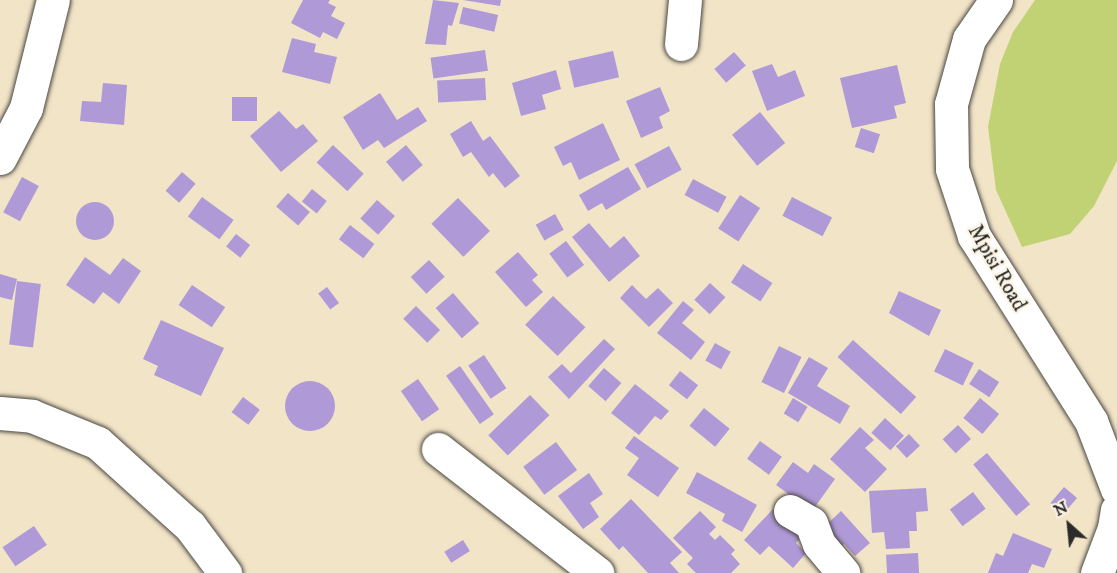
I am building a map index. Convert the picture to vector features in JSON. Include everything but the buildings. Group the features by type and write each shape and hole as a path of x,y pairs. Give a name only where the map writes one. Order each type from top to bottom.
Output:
{"street":[{"path":"0,158 26,108 53,0"},
{"path":"681,44 685,0"},
{"name":"Mpisi Road","path":"996,0 969,39 951,104 952,169 974,236 1091,421 1117,489"},
{"path":"0,413 32,416 98,443 190,526 225,573"},
{"path":"438,449 597,573"},
{"path":"1096,573 1114,528 1117,510"},
{"path":"790,511 811,523 819,544 843,573"}],"green space":[{"path":"1035,0 1117,0 1117,161 1094,206 1070,234 1022,247 996,190 988,127 1000,64 1013,32"}]}
